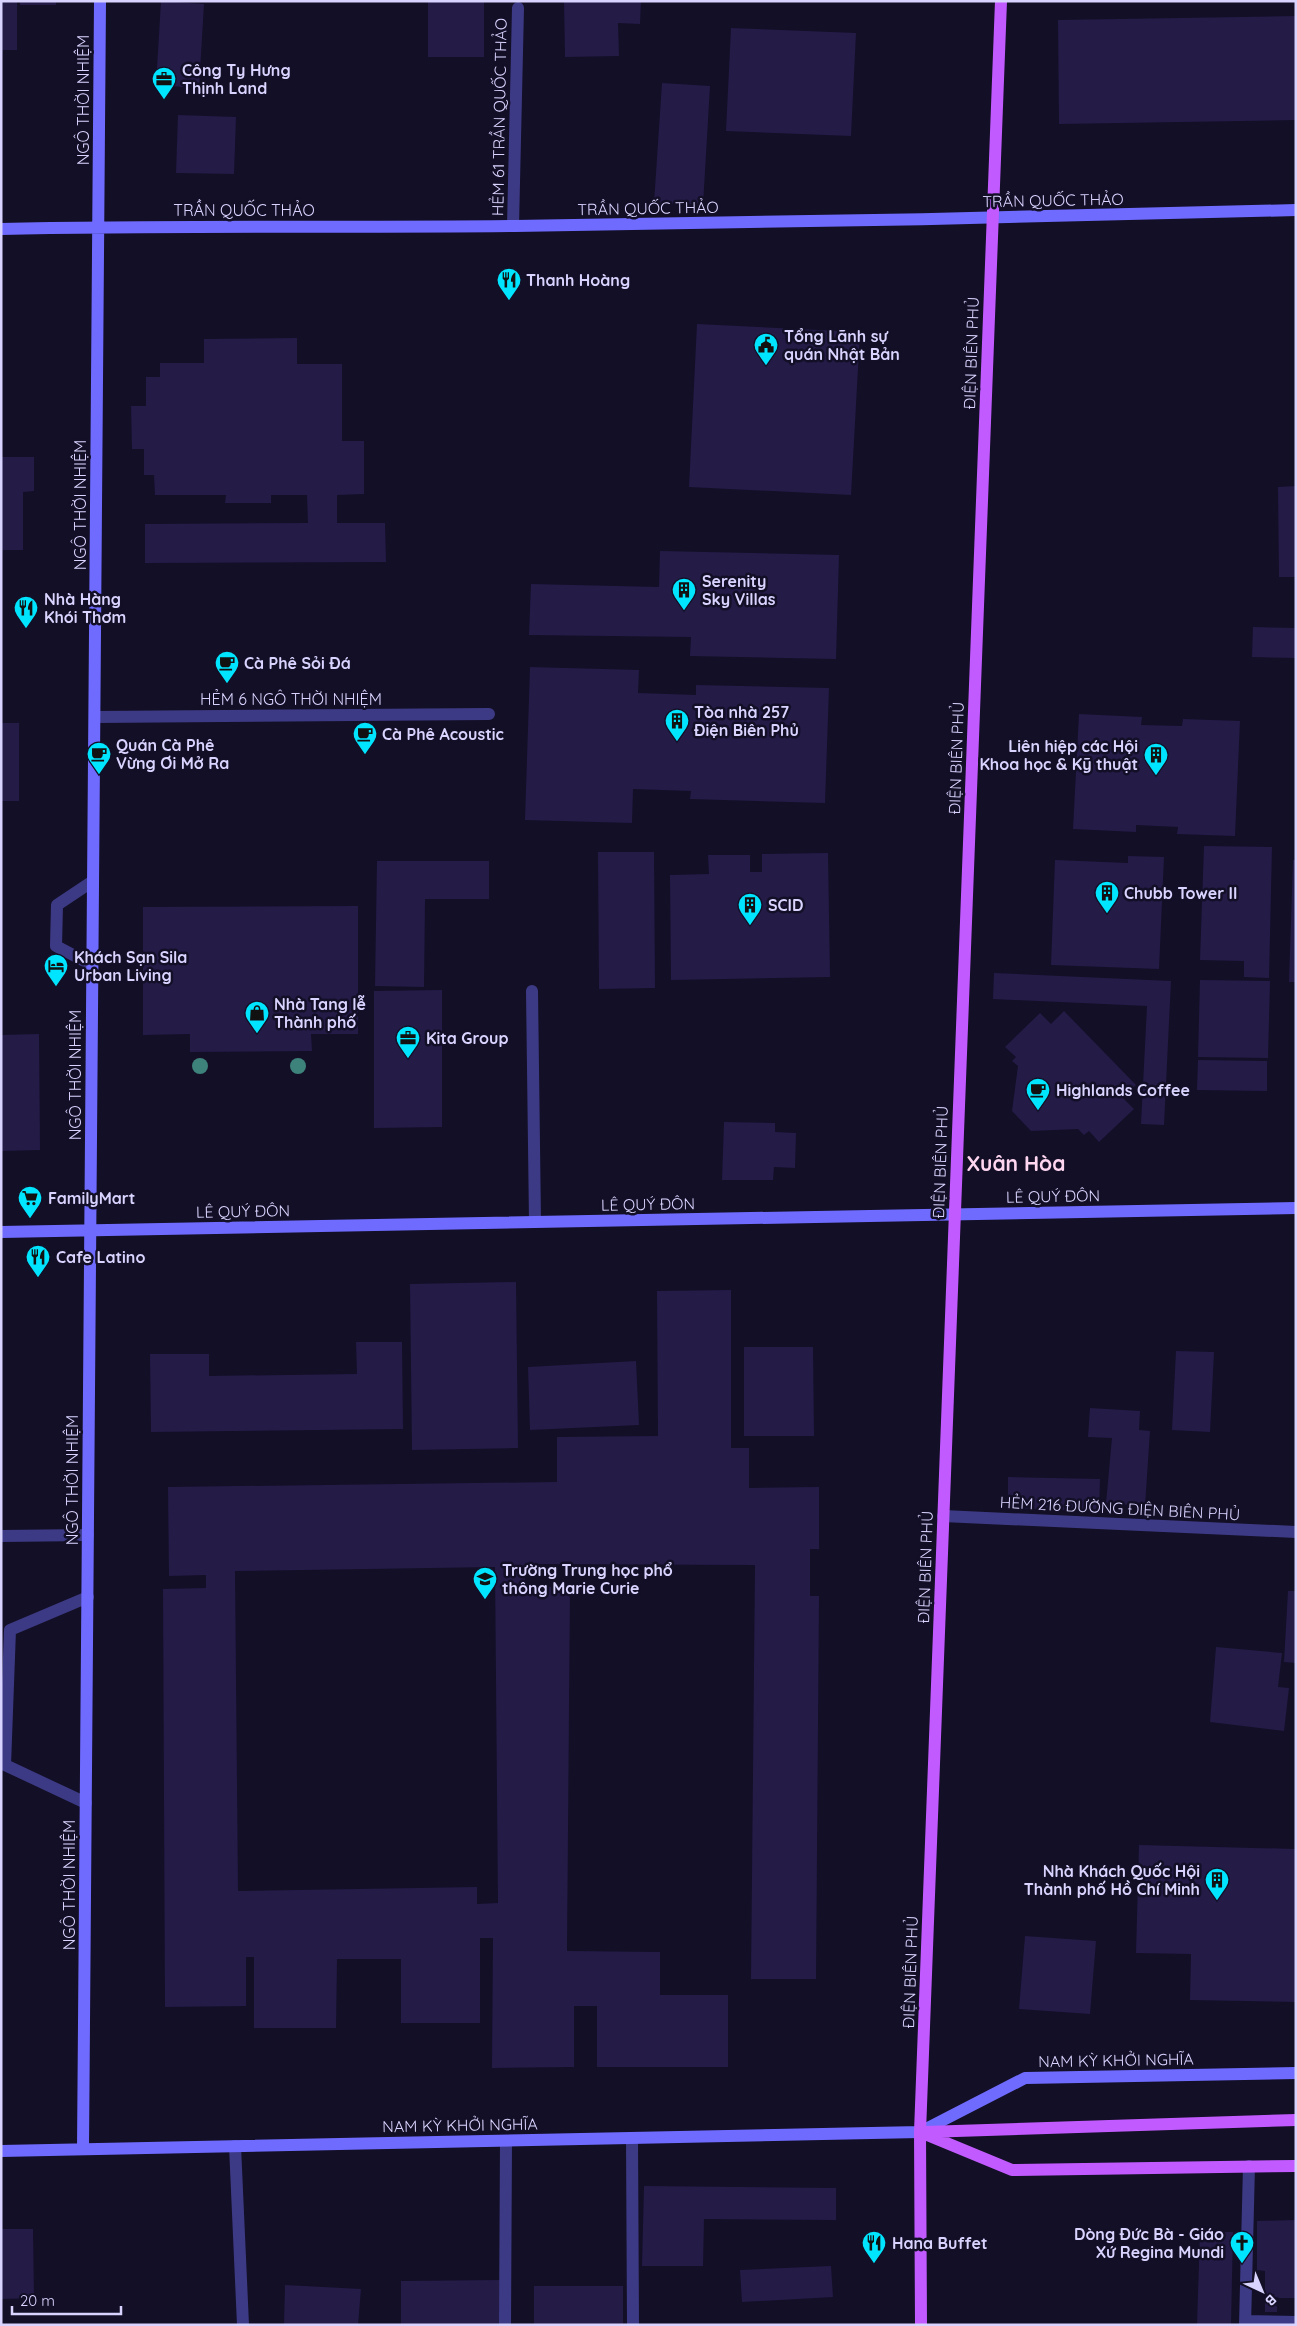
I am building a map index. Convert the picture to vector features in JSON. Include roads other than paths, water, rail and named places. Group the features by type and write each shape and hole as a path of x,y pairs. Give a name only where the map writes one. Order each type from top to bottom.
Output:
{"main road":[{"name":"ĐIỆN BIÊN PHỦ","path":"921,2325 920,2132 1000,1"},
{"name":"NAM KỲ KHỞI NGHĨA","path":"920,2132 1296,2120"},
{"name":"NAM KỲ KHỞI NGHĨA","path":"920,2132 1012,2170 1296,2166"}],"street":[{"name":"NGÔ THỜI NHIỆM","path":"83,2150 100,1"},
{"name":"HẺM 61 TRẦN QUỐC THẢO","path":"512,226 518,8"},
{"name":"TRẦN QUỐC THẢO","path":"1,229 99,226 512,226 992,218 1296,210"},
{"name":"HẺM 6 NGÔ THỜI NHIỆM","path":"95,717 489,714"},
{"path":"92,965 56,946 57,905 94,881"},
{"path":"532,991 535,1222"},
{"name":"LÊ QUÝ ĐÔN","path":"1,1232 1296,1208"},
{"name":"HẺM 216 ĐƯỜNG ĐIỆN BIÊN PHỦ","path":"943,1516 1296,1532"},
{"path":"1,1536 88,1535"},
{"path":"86,1803 5,1765 10,1630 88,1597"},
{"name":"NAM KỲ KHỞI NGHĨA","path":"1,2151 920,2132 1025,2078 1296,2073"},
{"path":"632,2138 633,2325"},
{"path":"505,2325 506,2141"},
{"path":"235,2146 243,2325"},
{"path":"1249,2166 1245,2323 1296,2322"}],"place":[{"name":"Công Ty Hưng Thịnh Land","path":"164,100"},
{"name":"Thanh Hoàng","path":"509,301"},
{"name":"Tổng Lãnh sự quán Nhật Bản","path":"766,366"},
{"name":"Serenity Sky Villas","path":"684,611"},
{"name":"Nhà Hàng Khói Thơm","path":"26,629"},
{"name":"Cà Phê Sỏi Đá","path":"227,684"},
{"name":"Tòa nhà 257 Điện Biên Phủ","path":"677,742"},
{"name":"Cà Phê Acoustic","path":"365,755"},
{"name":"Quán Cà Phê Vừng Ơi Mở Ra","path":"99,775"},
{"name":"Liên hiệp các Hội Khoa học & Kỹ thuật","path":"1156,776"},
{"name":"Chubb Tower II","path":"1107,914"},
{"name":"SCID","path":"750,926"},
{"name":"Khách Sạn Sila Urban Living","path":"56,987"},
{"name":"Nhà Tang lễ Thành phố","path":"257,1034"},
{"name":"Kita Group","path":"408,1059"},
{"name":"Highlands Coffee","path":"1038,1111"},
{"name":"FamilyMart","path":"30,1219"},
{"name":"Cafe Latino","path":"38,1278"},
{"name":"Trường Trung học phổ thông Marie Curie","path":"485,1600"},
{"name":"Nhà Khách Quốc Hội Thành phố Hồ Chí Minh","path":"1217,1901"},
{"name":"Hana Buffet","path":"874,2264"},
{"name":"Dòng Đức Bà - Giáo Xứ Regina Mundi","path":"1242,2264"}],"district":[{"name":"Xuân Hòa","path":"1016,1163"}]}
